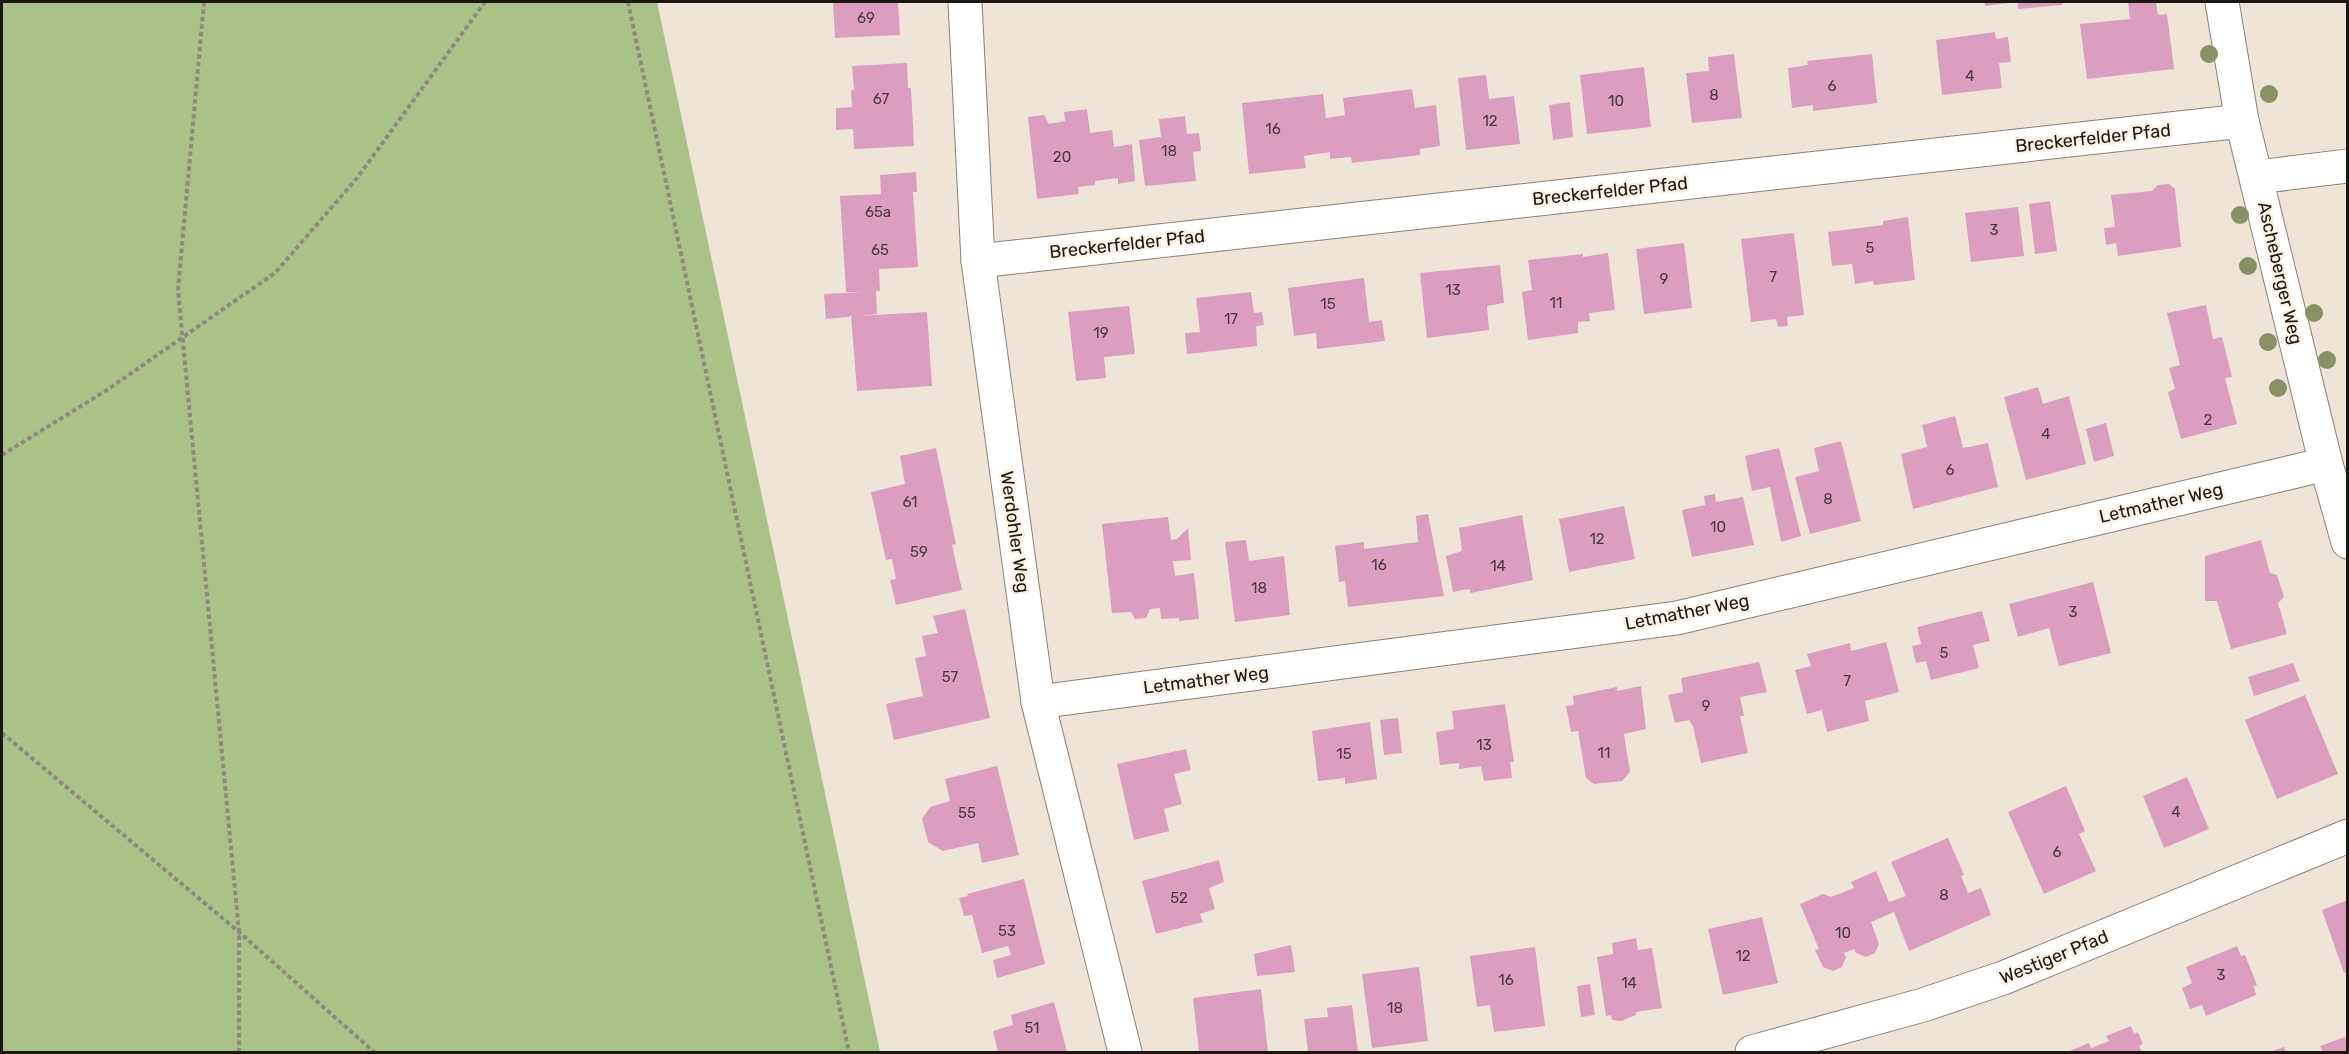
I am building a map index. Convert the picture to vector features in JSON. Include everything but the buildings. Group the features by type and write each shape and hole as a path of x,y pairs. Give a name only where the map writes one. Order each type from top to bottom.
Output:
{"street":[{"name":"Werdohler Weg","path":"965,2 978,261 1038,702 1125,1053"},
{"name":"Ascheberger Weg","path":"2222,2 2242,121 2326,464 2348,542"},
{"name":"Breckerfelder Pfad","path":"978,261 2242,121"},
{"path":"2257,177 2348,166"},
{"name":"Letmather Weg","path":"1038,702 1677,618 2326,464"},
{"name":"Westiger Pfad","path":"1752,1053 1923,1005 2003,978 2348,836"}],"path":[{"path":"204,2 178,290 239,932 239,1053"},
{"path":"2,455 107,390 276,273 357,178 485,2"},
{"path":"628,2 849,1053"},
{"path":"2,733 239,932 374,1053"}],"green space":[{"path":"2,2 657,2 880,1052 2,1052"}]}
